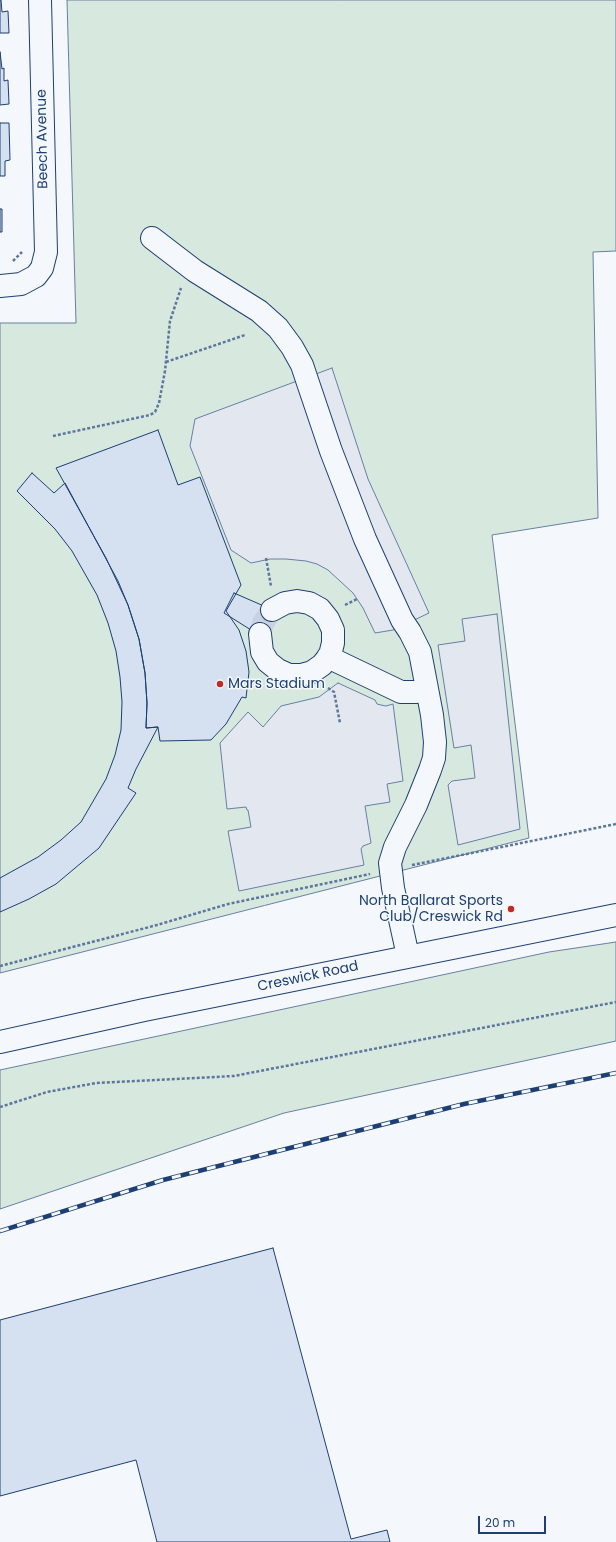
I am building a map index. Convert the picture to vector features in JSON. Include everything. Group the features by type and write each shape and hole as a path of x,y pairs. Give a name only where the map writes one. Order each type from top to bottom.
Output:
{"main road":[{"name":"Beech Avenue","path":"0,286 21,284 36,276 42,268 46,252 40,0"},
{"path":"152,238 196,271 259,311 278,328 292,347 308,380 331,451 365,540 402,620 420,652 428,690 434,734 434,758 418,800 393,852 390,863 408,956"},
{"path":"260,634 262,652 265,658 273,667 289,674 301,675 309,673 322,665 328,657 333,643 332,630 328,619 320,610 309,603 297,601 285,603 272,610"},
{"path":"328,657 401,692 428,690"},
{"name":"Creswick Road","path":"0,1042 144,1010 616,915"}],"path":[{"path":"53,436 152,414 159,403 166,362 170,321 182,284"},
{"path":"166,362 245,335"},
{"path":"266,558 270,581"},
{"path":"309,673 334,692 340,723"},
{"path":"0,966 157,925 228,904 390,869 616,824"},
{"path":"0,1107 47,1092 96,1082 234,1076 616,1002"}],"shaded area":[{"path":"67,0 616,0 616,251 593,252 598,518 492,535 529,838 0,973 0,323 76,323"},
{"path":"332,368 368,479 429,613 393,630 375,633 363,608 353,593 328,570 317,564 306,561 286,559 270,559 251,563 231,550 190,446 195,419"},
{"path":"497,614 520,829 458,845 448,785 452,781 475,778 471,745 454,748 438,645 465,641 462,619"},
{"path":"338,683 375,700 377,704 386,706 393,704 403,781 387,784 390,802 365,806 371,843 363,846 361,849 364,865 239,891 228,831 251,827 248,810 246,807 227,809 220,743 248,712 263,727 281,706 319,697"},
{"path":"616,942 616,1041 284,1113 0,1209 0,1070 549,952"}],"building":[{"path":"0,0 2,12 8,11 9,33 0,33"},
{"path":"0,52 2,69 4,68 4,81 8,80 9,104 0,105"},
{"path":"0,123 9,123 10,160 5,161 5,176 0,176"},
{"path":"0,209 2,209 2,232 0,232"},
{"path":"158,430 178,485 200,477 241,585 226,611 239,630 246,651 249,672 246,698 242,697 226,724 211,740 160,741 158,727 146,728 147,703 145,673 139,639 128,605 106,558 56,468"},
{"path":"32,473 54,493 65,483 118,581 128,605 139,639 145,673 147,703 146,728 158,727 136,769 128,788 136,793 99,848 56,884 29,899 0,912 0,878 38,857 61,840 81,822 106,779 115,755 121,730 122,702 120,677 116,651 108,623 97,595 72,551 55,529 17,491"},
{"path":"234,593 273,610 259,635 224,613"},
{"path":"273,1248 351,1539 387,1530 390,1542 157,1542 136,1460 0,1496 0,1320"}],"tunnel":[{"path":"260,634 263,623 272,610"}],"railway":[{"path":"0,1231 163,1180 464,1104 616,1073"}],"place":[{"name":"Mars Stadium","path":"220,684"},
{"name":"North Ballarat Sports Club/Creswick Rd","path":"511,909"}]}
